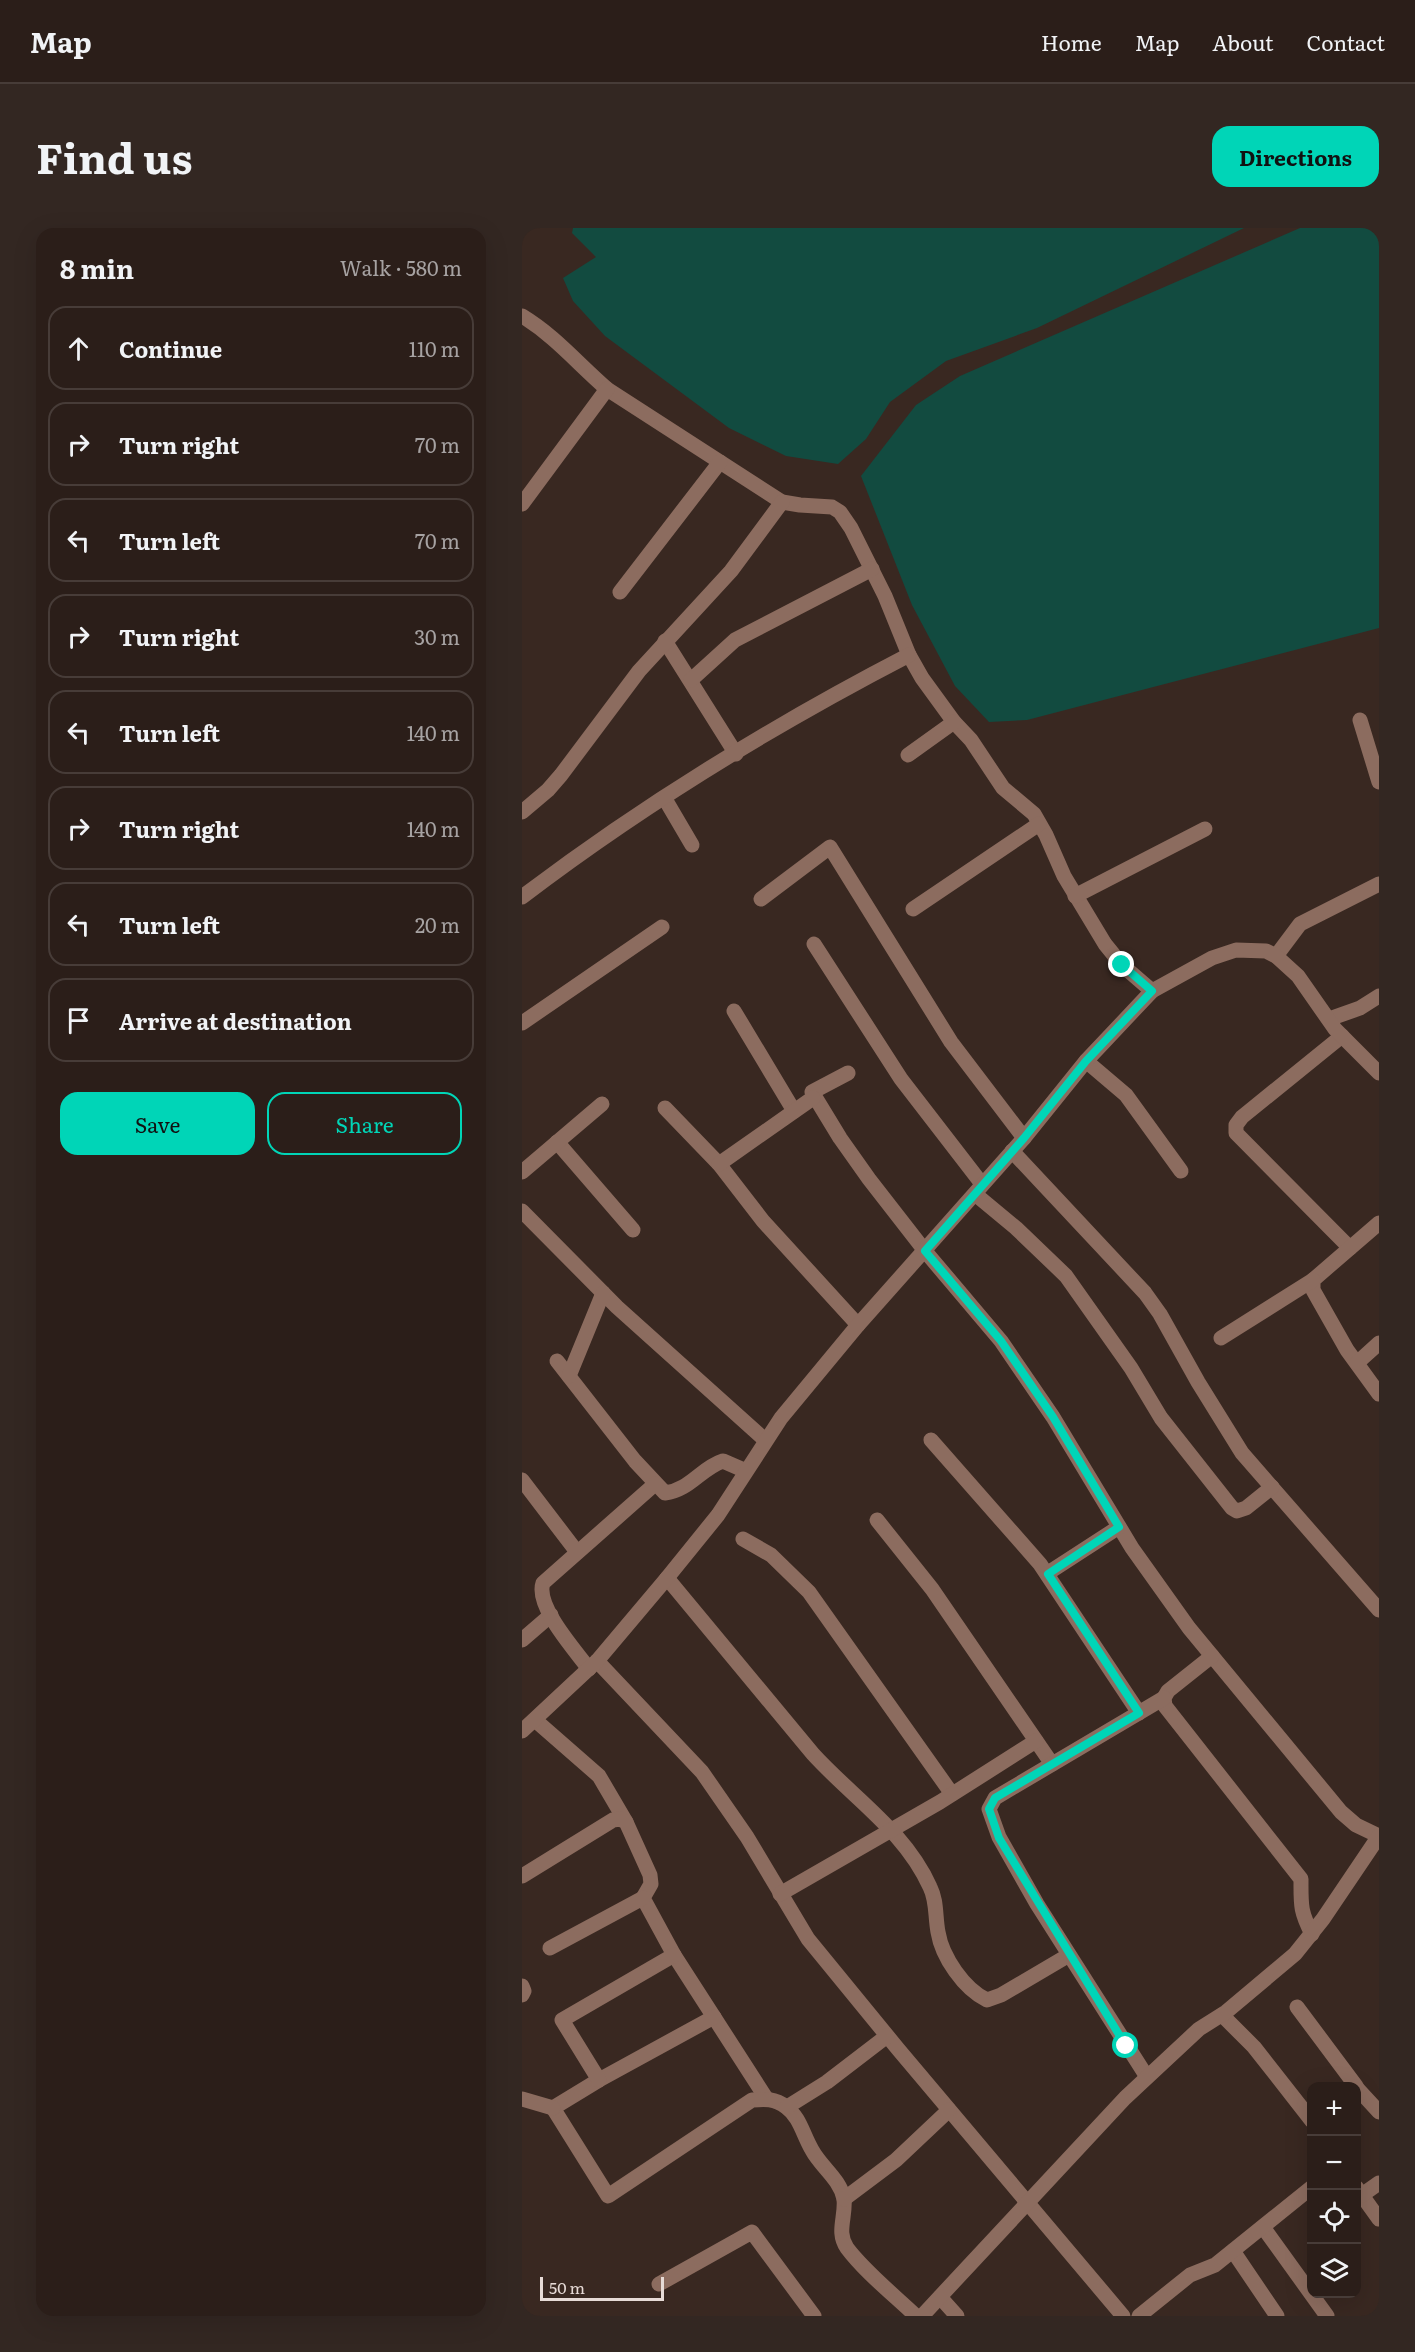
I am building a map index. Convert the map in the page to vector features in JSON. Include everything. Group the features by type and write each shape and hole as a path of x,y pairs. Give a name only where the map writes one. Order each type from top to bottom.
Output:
{"street":[{"path":"522,316 563,345 581,367 607,389 782,501 800,506 832,507 840,512 872,569 909,655 954,722 971,740 1003,788 1034,814 1075,896 1122,965 1152,991"},
{"path":"522,504 607,389"},
{"path":"620,592 720,462"},
{"path":"522,812 548,790 561,775 621,693 664,641 730,572 782,501"},
{"path":"691,680 735,640 872,569"},
{"path":"664,641 691,680 736,754"},
{"path":"522,897 618,826 827,697 909,655"},
{"path":"1360,720 1379,782"},
{"path":"908,755 954,722"},
{"path":"665,799 693,845"},
{"path":"913,909 1039,824"},
{"path":"1075,896 1205,829"},
{"path":"761,899 830,847 841,861 899,961 951,1042 1024,1138"},
{"path":"1276,956 1300,924 1379,884"},
{"path":"522,1023 662,927"},
{"path":"814,944 901,1079 979,1189 1066,1276 1131,1368 1161,1418 1232,1508 1237,1511 1246,1508 1272,1487"},
{"path":"522,1731 593,1665 718,1515 765,1440 858,1325 1024,1138 1086,1061 1152,991 1212,958 1236,950 1254,949 1276,956 1298,976 1342,1036 1379,1073"},
{"path":"1329,1019 1360,1008 1379,996"},
{"path":"735,1011 794,1111"},
{"path":"1342,1036 1242,1117 1236,1125 1236,1133 1350,1248"},
{"path":"1086,1061 1126,1095 1181,1171"},
{"path":"848,1073 812,1092 813,1098 852,1155 925,1251 1001,1341 1053,1417 1119,1527 1189,1628 1341,1812 1356,1825 1379,1836 1312,1934 1295,1954 1222,2015 1199,2029 1147,2077 922,2316"},
{"path":"719,1164 813,1098"},
{"path":"522,1172 602,1104"},
{"path":"665,1108 719,1164 763,1221 858,1325"},
{"path":"557,1142 633,1230"},
{"path":"1012,1151 1113,1256 1145,1293 1160,1314 1198,1382 1242,1453 1379,1610"},
{"path":"524,1216 603,1293 765,1440"},
{"path":"1221,1338 1313,1280 1379,1223"},
{"path":"1313,1280 1313,1290 1321,1307 1379,1394"},
{"path":"570,1376 603,1293"},
{"path":"1357,1363 1379,1343"},
{"path":"557,1361 654,1484 665,1492 677,1491 713,1464 723,1461 746,1471"},
{"path":"931,1440 1048,1574 1139,1713"},
{"path":"522,1480 578,1552"},
{"path":"654,1484 543,1583 541,1596 551,1615 593,1665 702,1772 747,1837 808,1939 1123,2316"},
{"path":"877,1520 932,1589 1052,1764"},
{"path":"1048,1574 1119,1527"},
{"path":"743,1539 771,1555 809,1592 952,1794"},
{"path":"667,1578 838,1782 892,1829 930,1887 936,1905 942,1946 967,1986 977,1996 987,2000 1001,1995 1069,1955"},
{"path":"523,1637 551,1615"},
{"path":"1147,2077 1069,1955 999,1838 989,1809 995,1798 1164,1698 1168,1691 1212,1656"},
{"path":"1164,1698 1173,1720 1301,1880 1299,1901 1301,1913 1312,1934"},
{"path":"535,1720 598,1776 626,1822 650,1875 651,1884 643,1898 550,1948"},
{"path":"780,1893 952,1794 1036,1741"},
{"path":"522,1876 613,1820 620,1819 626,1822"},
{"path":"643,1898 674,1955 766,2098"},
{"path":"599,2080 562,2020 674,1955"},
{"path":"522,1986 522,1995"},
{"path":"1297,2007 1352,2082"},
{"path":"1222,2015 1254,2047 1307,2116"},
{"path":"553,2109 599,2080 714,2017"},
{"path":"787,2107 826,2082 887,2036"},
{"path":"1361,2092 1379,2112"},
{"path":"522,2099 553,2109 608,2196 752,2100 766,2098 787,2107 803,2129 818,2160 832,2175 844,2199 841,2229 848,2248 916,2316"},
{"path":"844,2199 896,2160 949,2110"},
{"path":"1361,2190 1379,2183"},
{"path":"1139,2316 1177,2284 1198,2271 1215,2265 1307,2190"},
{"path":"1361,2194 1379,2219"},
{"path":"1263,2227 1327,2316"},
{"path":"659,2284 752,2232 814,2316"},
{"path":"1233,2251 1277,2316"},
{"path":"940,2297 957,2316"}],"water":[{"path":"573,228 1244,228 1037,328 946,361 890,402 866,439 838,464 786,456 729,428 605,336 573,301 563,278 596,257 572,233"},
{"path":"1300,228 1379,228 1379,628 1027,720 989,722 955,686 912,605 861,476 916,405 960,376"}],"route":[{"path":"1122,965 1152,991 1124,1018 1086,1061 1024,1138 925,1251 1001,1341 1053,1417 1119,1527 1048,1574 1139,1713 995,1798 989,1809 999,1838 1037,1904 1126,2046"}]}
